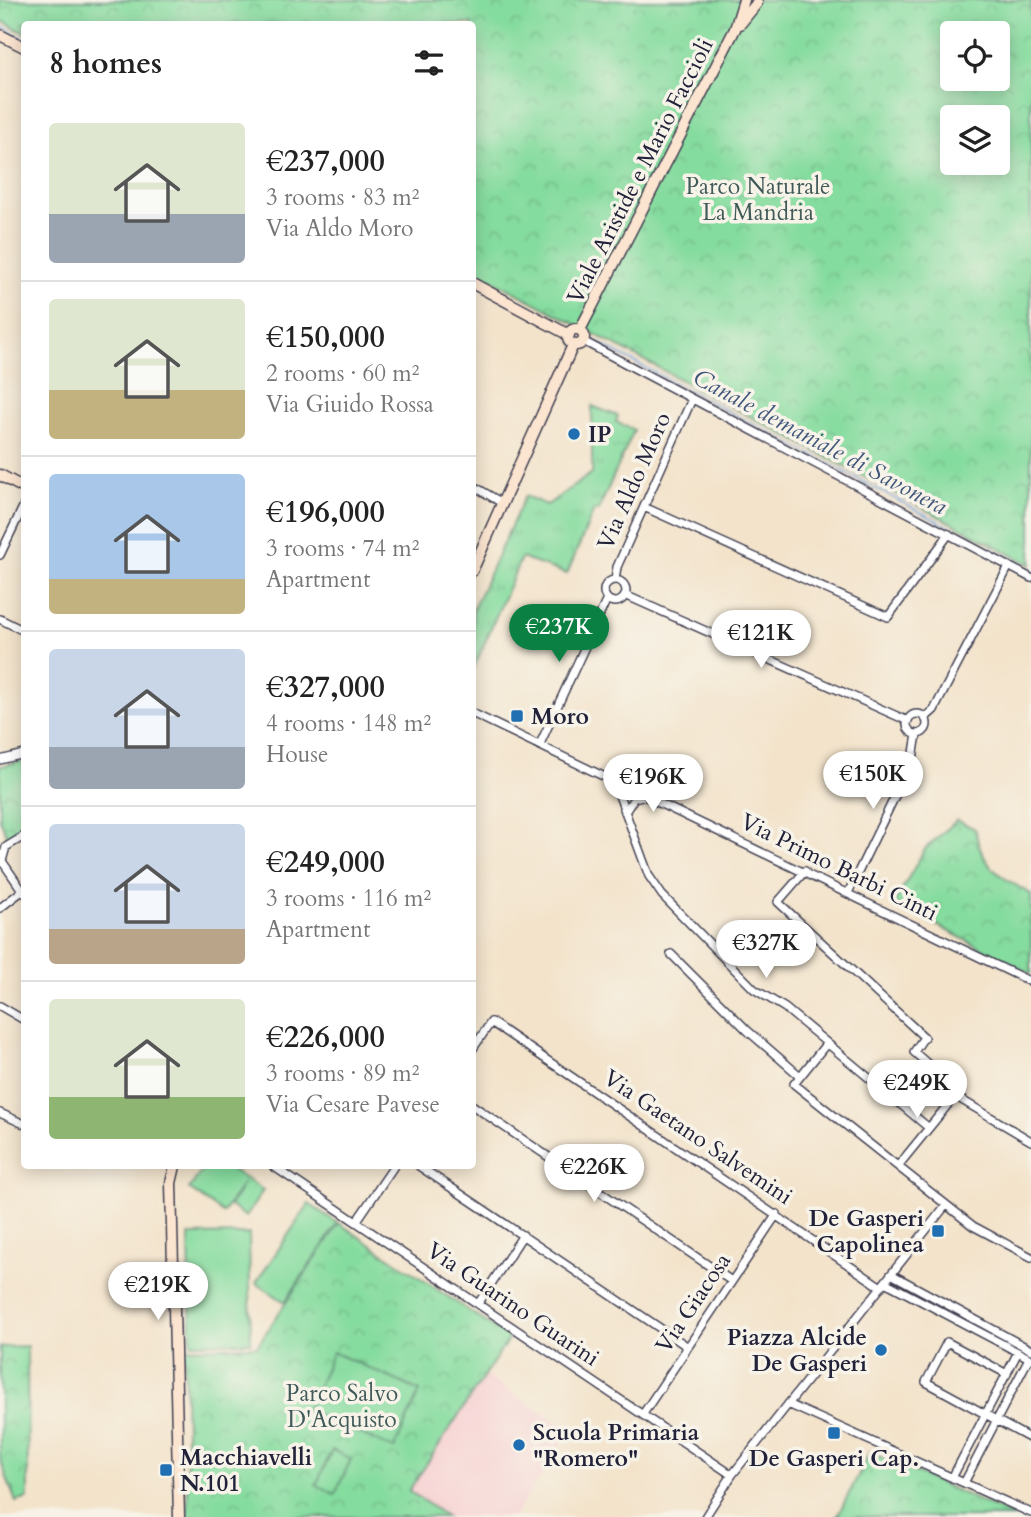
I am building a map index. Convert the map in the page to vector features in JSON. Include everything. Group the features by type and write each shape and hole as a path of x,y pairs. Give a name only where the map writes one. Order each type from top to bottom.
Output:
{"street":[{"name":"Viale Aristide e Mario Faccioli","path":"476,562 576,338 735,29 753,1"},
{"path":"0,34 21,45"},
{"path":"476,286 1031,578"},
{"name":"Via Aldo Moro","path":"615,580 617,567 692,399"},
{"path":"0,475 21,486"},
{"path":"476,487 502,503"},
{"path":"643,507 888,617 949,534"},
{"path":"0,555 21,511"},
{"path":"925,718 934,710 1009,566"},
{"path":"540,744 607,599 604,587 615,580 624,585 625,595"},
{"path":"607,599 617,602 625,595"},
{"path":"625,595 908,721"},
{"path":"0,619 21,630"},
{"name":"Via Primo Barbi Cinti","path":"476,713 1031,982"},
{"path":"908,721 916,715 925,718"},
{"path":"916,734 927,727 925,718"},
{"path":"908,721 909,730 916,734"},
{"path":"848,893 913,759 916,734"},
{"path":"0,760 21,755"},
{"path":"613,779 649,876 662,895 754,989 785,1008 929,1128"},
{"path":"625,812 634,798 646,794"},
{"path":"21,838 6,847 2,861 21,889"},
{"path":"0,839 6,847"},
{"path":"805,871 778,902 924,1037 914,1052 957,1093 1031,1141"},
{"path":"0,908 21,893"},
{"path":"671,954 748,1031 800,1076"},
{"path":"0,1006 21,1018"},
{"name":"Via Gaetano Salvemini","path":"476,1044 491,1022 883,1284 1030,1356"},
{"path":"827,1042 794,1084 973,1226 1031,1257"},
{"path":"898,1166 957,1093"},
{"path":"476,1108 730,1280"},
{"path":"0,1114 21,1123"},
{"path":"175,1169 172,1202 179,1517"},
{"name":"Via Guarino Guarini","path":"277,1169 732,1475"},
{"path":"356,1222 392,1169"},
{"path":"424,1169 688,1347"},
{"path":"705,1517 732,1475 946,1205"},
{"name":"Via Giacosa","path":"643,1414 730,1280 777,1214"},
{"path":"478,1304 523,1235"},
{"path":"891,1274 1030,1356 964,1483"},
{"path":"1007,1374 947,1342 926,1382 1031,1439"},
{"path":"952,1478 1018,1352"},
{"path":"788,1405 1031,1513"}],"shaded area":[{"path":"485,1375 570,1431 514,1517 447,1517 409,1492"}],"green space":[{"name":"Parco Naturale La Mandria","path":"0,0 1031,0 1031,565 476,272 476,21 21,21 21,31 0,20"},
{"path":"592,406 618,416 616,422 634,430 598,511 594,510 567,574 521,558 476,663 476,602 525,496 547,505 592,473"},
{"path":"21,762 21,830 8,839 0,819 0,766"},
{"path":"957,820 975,829 982,853 993,869 1031,894 1031,974 894,903 925,849"},
{"path":"203,1169 231,1169 263,1190 246,1217 230,1206 244,1182 223,1213 189,1189"},
{"path":"309,1204 338,1223 285,1302 256,1283"},
{"name":"Parco Salvo D'Acquisto","path":"339,1223 509,1338 409,1491 447,1517 188,1517 184,1348 257,1346"},
{"path":"249,1234 251,1342 191,1343 189,1235"},
{"path":"27,1346 28,1498 16,1502 0,1459 0,1347"},
{"path":"333,1352 420,1391 394,1449 307,1410"},
{"path":"332,1450 351,1459 335,1494 316,1485"},
{"path":"870,1452 1015,1517 837,1517"}],"waterway":[{"name":"Canale demaniale di Savonera","path":"0,26 21,37"},
{"name":"Canale demaniale di Savonera","path":"476,279 561,323"},
{"name":"Canale demaniale di Savonera","path":"594,341 1031,570"}],"place":[{"name":"IP","path":"574,434"},
{"name":"Moro","path":"517,716"},
{"name":"De Gasperi Capolinea","path":"938,1231"},
{"name":"Piazza Alcide De Gasperi","path":"881,1350"},
{"name":"De Gasperi Cap.","path":"834,1433"},
{"name":"Scuola Primaria \"Romero\"","path":"519,1445"},
{"name":"Macchiavelli N.101","path":"166,1470"}]}
